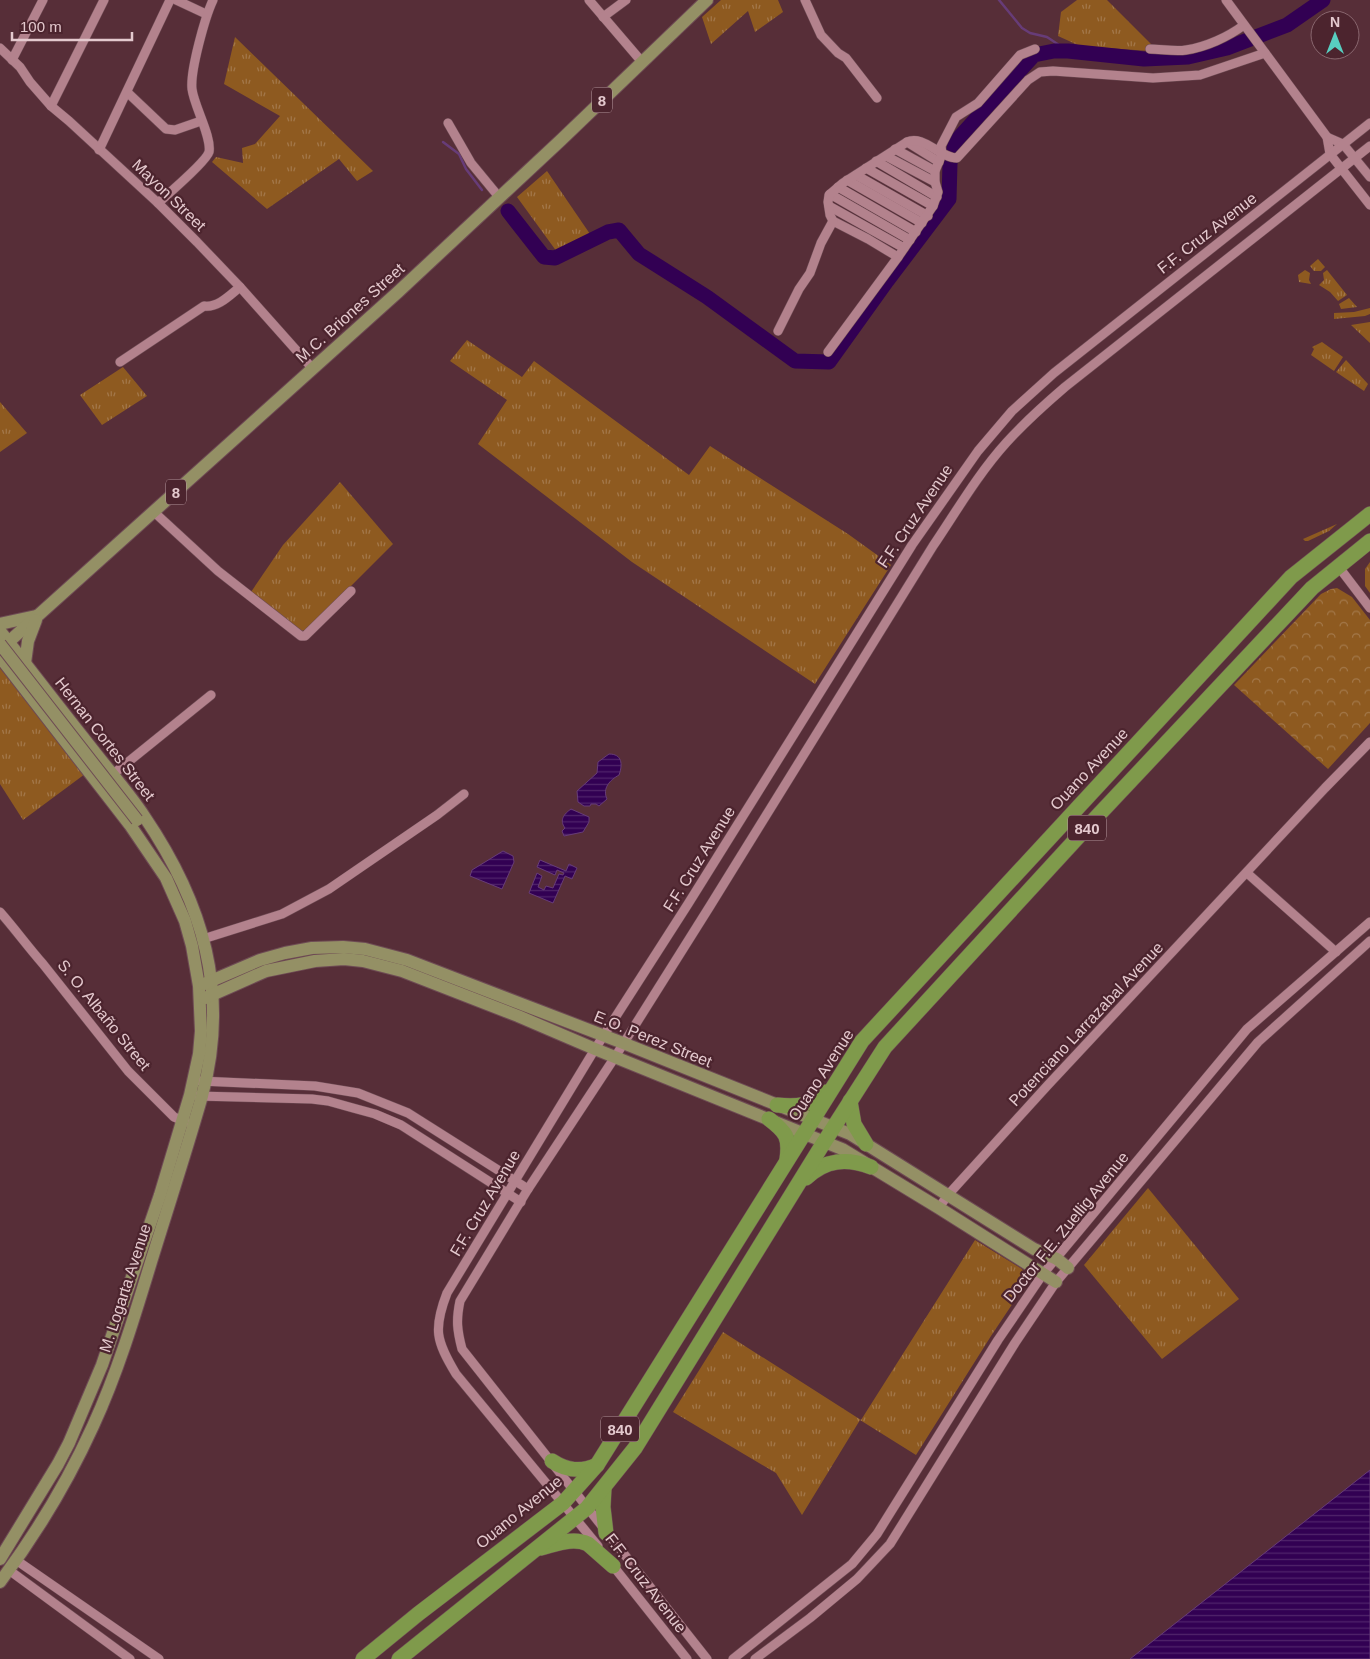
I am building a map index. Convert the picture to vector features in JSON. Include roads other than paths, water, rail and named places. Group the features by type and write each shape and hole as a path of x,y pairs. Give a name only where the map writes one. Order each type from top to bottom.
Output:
{"highway":[{"name":"Ouano Avenue","path":"363,1659 418,1614 563,1503 574,1492 597,1465 862,1040 1291,577 1370,514"},
{"name":"840","path":"399,1659 538,1549 581,1513 604,1489 635,1448 884,1047 1312,588 1370,541"},
{"path":"1004,887 1020,900"},
{"path":"777,1105 800,1106 811,1104 838,1080"},
{"path":"850,1101 854,1124 866,1144"},
{"path":"769,1119 786,1134 788,1143 787,1162"},
{"path":"795,1190 815,1170 829,1163 850,1161 871,1167"},
{"path":"552,1461 560,1467 569,1470 588,1469 597,1465"},
{"path":"604,1489 603,1506 606,1533"},
{"path":"538,1549 578,1541 588,1544 613,1566"}],"main road":[{"name":"M.C. Briones Street","path":"3,645 313,369 499,197 707,0"},
{"path":"0,624 38,615"},
{"path":"25,663 28,642 38,615"},
{"name":"Hernan Cortes Street","path":"0,631 3,645 137,820 194,907 203,939 211,980"},
{"name":"Hernan Cortes Street","path":"3,645 25,663 144,815 172,875 195,959 199,986"},
{"name":"Hernan Cortes Street","path":"0,657 130,826 172,875"},
{"name":"E.O. Perez Street","path":"199,986 260,960 285,952 312,948 343,947 365,949 407,960 434,976 518,1016 842,1150 939,1208 1056,1282"},
{"name":"E.O. Perez Street","path":"201,1000 266,972 290,965 334,960 344,959 382,964 434,976 623,1043 850,1134 947,1196 1068,1268"},
{"name":"M. Logarta Avenue","path":"5,1559 70,1473 112,1380 131,1328 213,1037 211,980"},
{"name":"M. Logarta Avenue","path":"199,986 201,1000 200,1081"},
{"name":"M. Logarta Avenue","path":"0,1582 5,1559 69,1443 114,1333 188,1123"},
{"path":"69,1443 82,1450"}],"street":[{"path":"12,60 44,0"},
{"path":"51,106 104,0"},
{"path":"99,150 128,93 170,0"},
{"path":"176,0 206,14"},
{"path":"158,203 203,161 209,153 208,143 192,88 194,68 206,14 213,0"},
{"path":"589,0 642,62"},
{"path":"603,17 626,0"},
{"path":"805,0 822,35 846,58 877,98"},
{"path":"1226,0 1327,137 1330,154 1370,205"},
{"path":"1150,49 1185,51 1247,28"},
{"name":"Mayon Street","path":"0,48 20,66 30,82 51,106 158,203 240,287 313,369"},
{"path":"828,352 925,220 933,206 938,192 935,182 944,160 941,146 956,117 978,103 1020,55 1035,49"},
{"path":"895,149 944,160 961,156 1028,80 1040,72 1053,70 1153,78 1200,76 1263,50"},
{"path":"128,93 166,129 175,130 201,121"},
{"path":"448,123 471,163 499,197"},
{"name":"F.F. Cruz Avenue","path":"707,1659 606,1533 581,1513 563,1503 456,1374 443,1352 438,1334 439,1313 447,1293 595,1049 688,904 907,553 978,451 1012,411 1054,373 1370,123"},
{"path":"1327,137 1343,144 1370,178"},
{"path":"904,248 833,221 829,206 830,194 847,180 912,139 918,139 944,160"},
{"name":"F.F. Cruz Avenue","path":"686,1659 613,1566 581,1513 574,1492 552,1461 462,1349 456,1318 460,1302 528,1189 615,1056 839,700 932,546 1005,444 1064,387 1370,146"},
{"path":"886,156 935,182"},
{"path":"876,161 937,197"},
{"path":"866,168 933,206"},
{"path":"856,174 891,194 925,220"},
{"path":"847,180 885,202 925,220"},
{"path":"870,235 895,184"},
{"path":"838,187 881,212 913,236"},
{"path":"830,194 877,221 913,236"},
{"path":"829,206 898,257"},
{"path":"778,331 799,288 810,273 821,243 833,221"},
{"path":"120,362 204,306 210,307 218,304 240,287"},
{"path":"154,512 218,571 301,636 305,636 351,591"},
{"path":"1338,566 1370,608"},
{"path":"112,775 211,695"},
{"name":"Potenciano Larrazabal Avenue","path":"939,1208 947,1196 1047,1086 1370,742"},
{"path":"203,939 282,914 328,889 437,816 464,794"},
{"path":"1247,873 1336,952"},
{"name":"S. O. Albaño Street","path":"0,912 128,1071 174,1117 188,1123"},
{"name":"Doctor F.E. Zuellig Avenue","path":"733,1659 820,1591 861,1554 877,1534 998,1340 1043,1274 1057,1260 1247,1029 1370,922"},
{"name":"Doctor F.E. Zuellig Avenue","path":"755,1659 810,1618 857,1579 890,1544 1014,1343 1056,1282 1258,1042 1370,941"},
{"path":"200,1081 314,1086 358,1093 408,1113 528,1189"},
{"path":"196,1096 312,1099 328,1101 375,1114 400,1125 520,1202"},
{"path":"5,1559 159,1659"},
{"path":"5,1559 95,1634 130,1659"},
{"path":"95,1634 103,1622"}],"waterway":[{"path":"999,0 1022,28 1030,33 1047,37 1068,51"},
{"path":"508,211 544,257 555,258 608,232 619,230 639,254 707,297 795,361 829,362 949,199 950,163 956,141 1034,55 1054,51 1068,51 1144,59 1188,57 1227,48 1287,25 1323,0"},
{"path":"443,142 459,154 466,169 482,190"}]}
